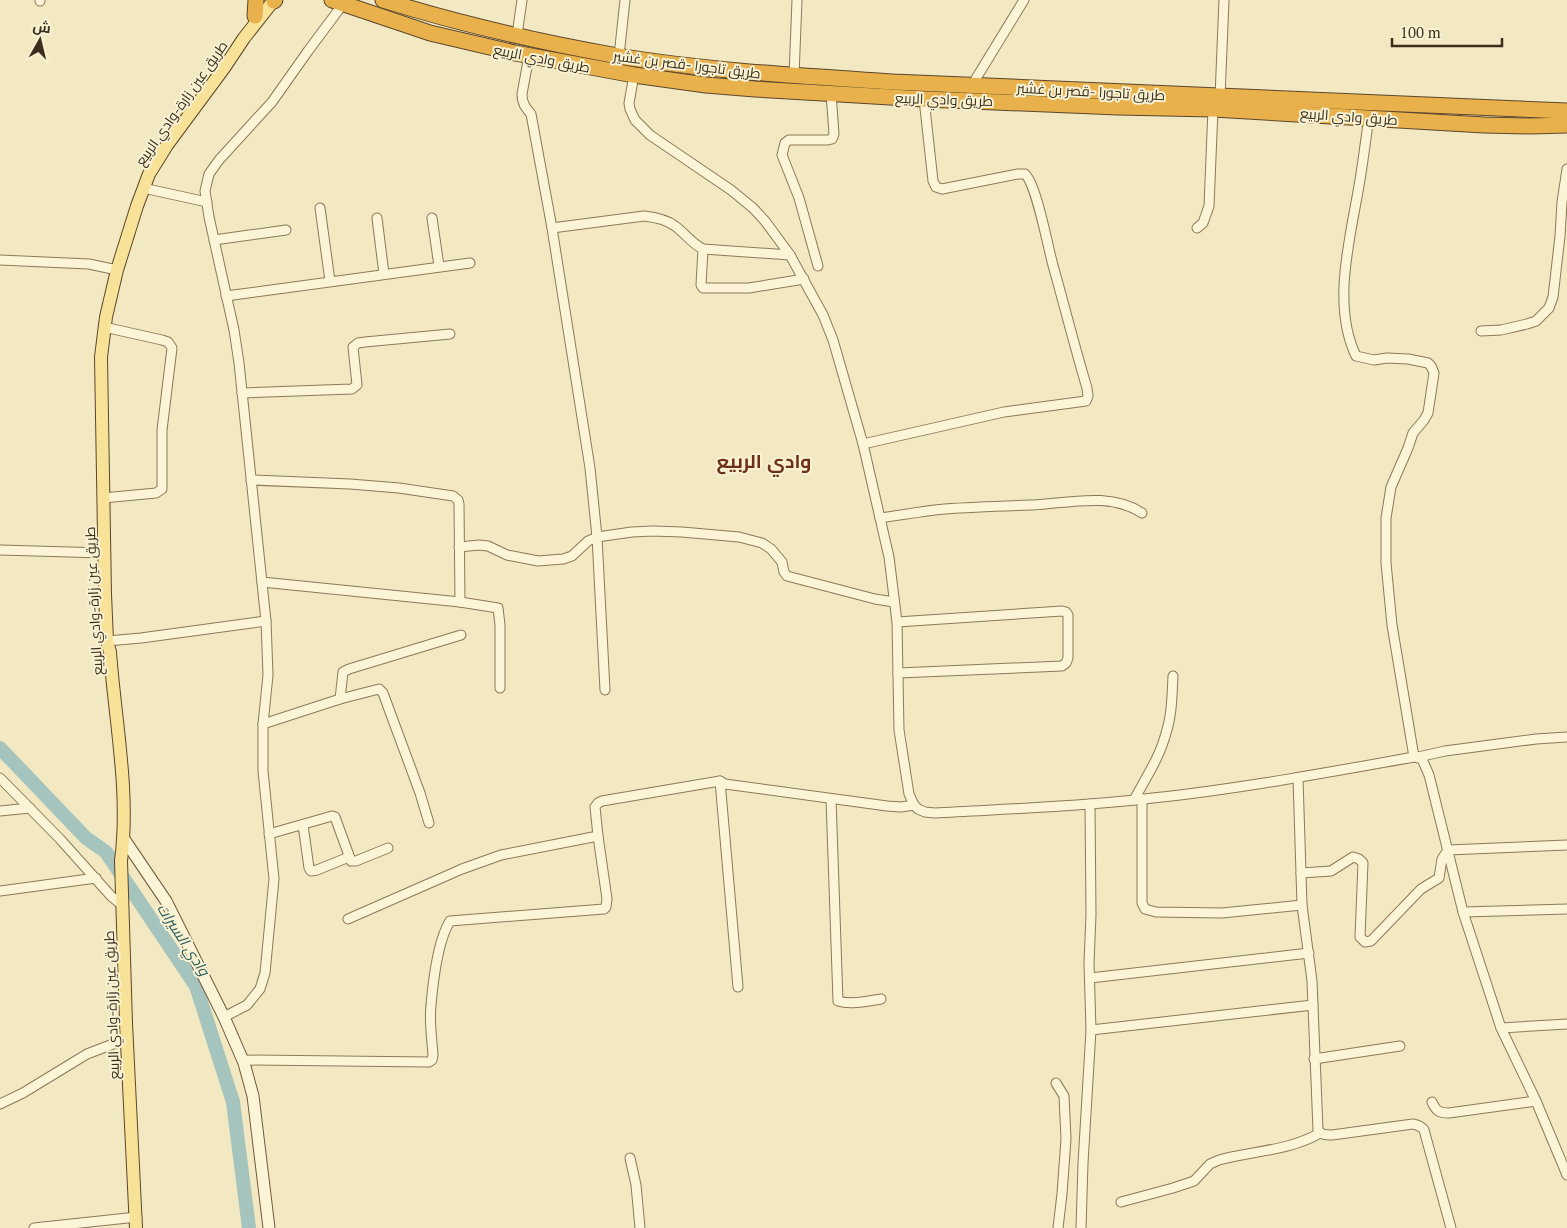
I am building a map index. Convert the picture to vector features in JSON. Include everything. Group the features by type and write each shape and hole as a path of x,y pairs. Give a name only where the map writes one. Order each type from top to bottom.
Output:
{"highway":[{"path":"255,16 256,0"},
{"name":"طريق تاجورا -قصر بن غشير","path":"383,0 432,15 518,36 619,56 710,68 794,76 1216,103 1567,111"},
{"name":"طريق وادي الربيع","path":"338,2 447,38 529,56 706,85 924,99 1118,107 1216,103 1484,125 1567,125"}],"main road":[{"path":"244,38 255,16 272,0"},
{"path":"244,38 272,0"},
{"name":"طريق عين زارة-وادي الربيع","path":"137,1222 126,1039 121,861 124,839 124,803 110,652 107,641 101,357 104,327 117,270 143,188 154,166 168,145 244,38"},
{"path":"124,839 166,901 224,1017 243,1060 253,1096 269,1228"}],"street":[{"path":"518,36 522,0"},
{"path":"619,56 625,0"},
{"path":"794,76 797,0"},
{"path":"972,86 1024,0"},
{"path":"1197,228 1203,223 1209,206 1224,0"},
{"path":"224,1017 247,1005 260,989 265,973 274,879 263,771 263,724 268,675 266,621 234,330 205,192 209,174 219,160 272,102 308,51 338,2"},
{"path":"529,56 522,100 524,107 531,114 552,228 590,468 597,537 605,690"},
{"path":"634,74 629,103 635,120 650,135 731,190 753,208 765,221 790,255 804,279 823,315 833,340 863,444 889,556 896,622 900,738 909,794 918,809 935,813 1138,800 1298,778 1445,751 1567,737"},
{"path":"818,266 799,198 782,155 785,143 789,140 832,139 834,134 831,93"},
{"path":"863,444 1004,412 1086,401 1088,396 1037,200 1029,177 1025,174 1018,174 942,189 936,187 933,181 924,99"},
{"path":"1369,117 1344,272 1343,294 1348,337 1356,356 1374,360 1387,358 1408,359 1428,363 1434,373 1428,413 1413,433 1391,487 1386,518 1386,563 1392,625 1416,757"},
{"path":"1481,331 1501,330 1536,321 1549,308 1553,297 1567,169"},
{"path":"143,188 207,202"},
{"path":"320,208 330,281"},
{"path":"552,228 644,216 674,226 694,245 703,249 790,255"},
{"path":"377,218 384,274"},
{"path":"432,218 439,266"},
{"path":"214,240 286,230"},
{"path":"703,249 701,285 703,288 749,288 804,279"},
{"path":"0,260 89,264 117,270"},
{"path":"226,296 470,263"},
{"path":"103,498 156,493 162,489 162,424 172,348 171,344 162,340 104,327"},
{"path":"242,393 352,389 357,385 354,347 356,344 450,334"},
{"path":"251,480 389,487 453,496 458,500 459,504 460,602"},
{"path":"880,518 943,510 1082,500 1120,503 1133,507 1142,513"},
{"path":"459,547 488,546 507,555 538,561 572,556 588,541 597,537 632,532 654,530 739,537 762,543 771,549 782,562 787,576 867,597 894,602"},
{"path":"0,550 104,553"},
{"path":"262,582 460,602 498,608 500,624 500,688"},
{"path":"896,622 1062,611 1068,615 1068,658 1062,666 898,672"},
{"path":"107,641 266,621"},
{"path":"340,699 343,672 461,635"},
{"path":"1173,676 1172,704 1166,734 1138,800 1142,904 1145,909 1156,912 1222,912 1302,905"},
{"path":"263,724 340,699 379,689 383,693 420,793 429,823"},
{"path":"1416,757 1425,762 1463,912 1501,1028 1536,1101 1567,1175"},
{"path":"0,778 123,906"},
{"path":"1298,778 1300,873 1302,905 1309,953 1318,1128 1320,1133"},
{"path":"243,1060 429,1062 432,1060 431,1006 439,954 450,921 604,909 606,907 608,900 595,807 598,803 720,781 725,784 887,806 914,805"},
{"path":"720,781 738,987"},
{"path":"831,799 838,1001 843,1003 881,999"},
{"path":"1081,1228 1091,1030 1090,804"},
{"path":"0,811 30,808"},
{"path":"269,834 336,816 351,862 388,848"},
{"path":"303,825 311,871 349,857"},
{"path":"348,919 462,869 501,855 598,836"},
{"path":"1448,850 1567,844"},
{"path":"1300,873 1332,871 1350,858 1359,859 1362,863 1360,937 1365,942 1371,941 1422,888 1439,878 1442,859 1448,850"},
{"path":"0,891 96,878"},
{"path":"1463,912 1567,909"},
{"path":"1090,978 1309,953"},
{"path":"1091,1030 1313,1005"},
{"path":"1501,1028 1567,1024"},
{"path":"0,1104 87,1054 126,1039"},
{"path":"1314,1059 1400,1046"},
{"path":"1056,1083 1064,1096 1066,1140 1058,1228"},
{"path":"1432,1102 1438,1112 1449,1113 1536,1101"},
{"path":"1121,1202 1194,1181 1210,1164 1219,1160 1278,1149 1320,1133 1332,1136 1418,1124 1424,1130 1431,1152 1451,1228"},
{"path":"630,1158 636,1185 640,1228"},
{"path":"34,1228 137,1222"}],"waterway":[{"name":"وادي السيرات","path":"0,748 86,838 106,852 196,986 233,1102 249,1228"}],"district":[{"name":"وادي الربيع","path":"764,460"}]}
